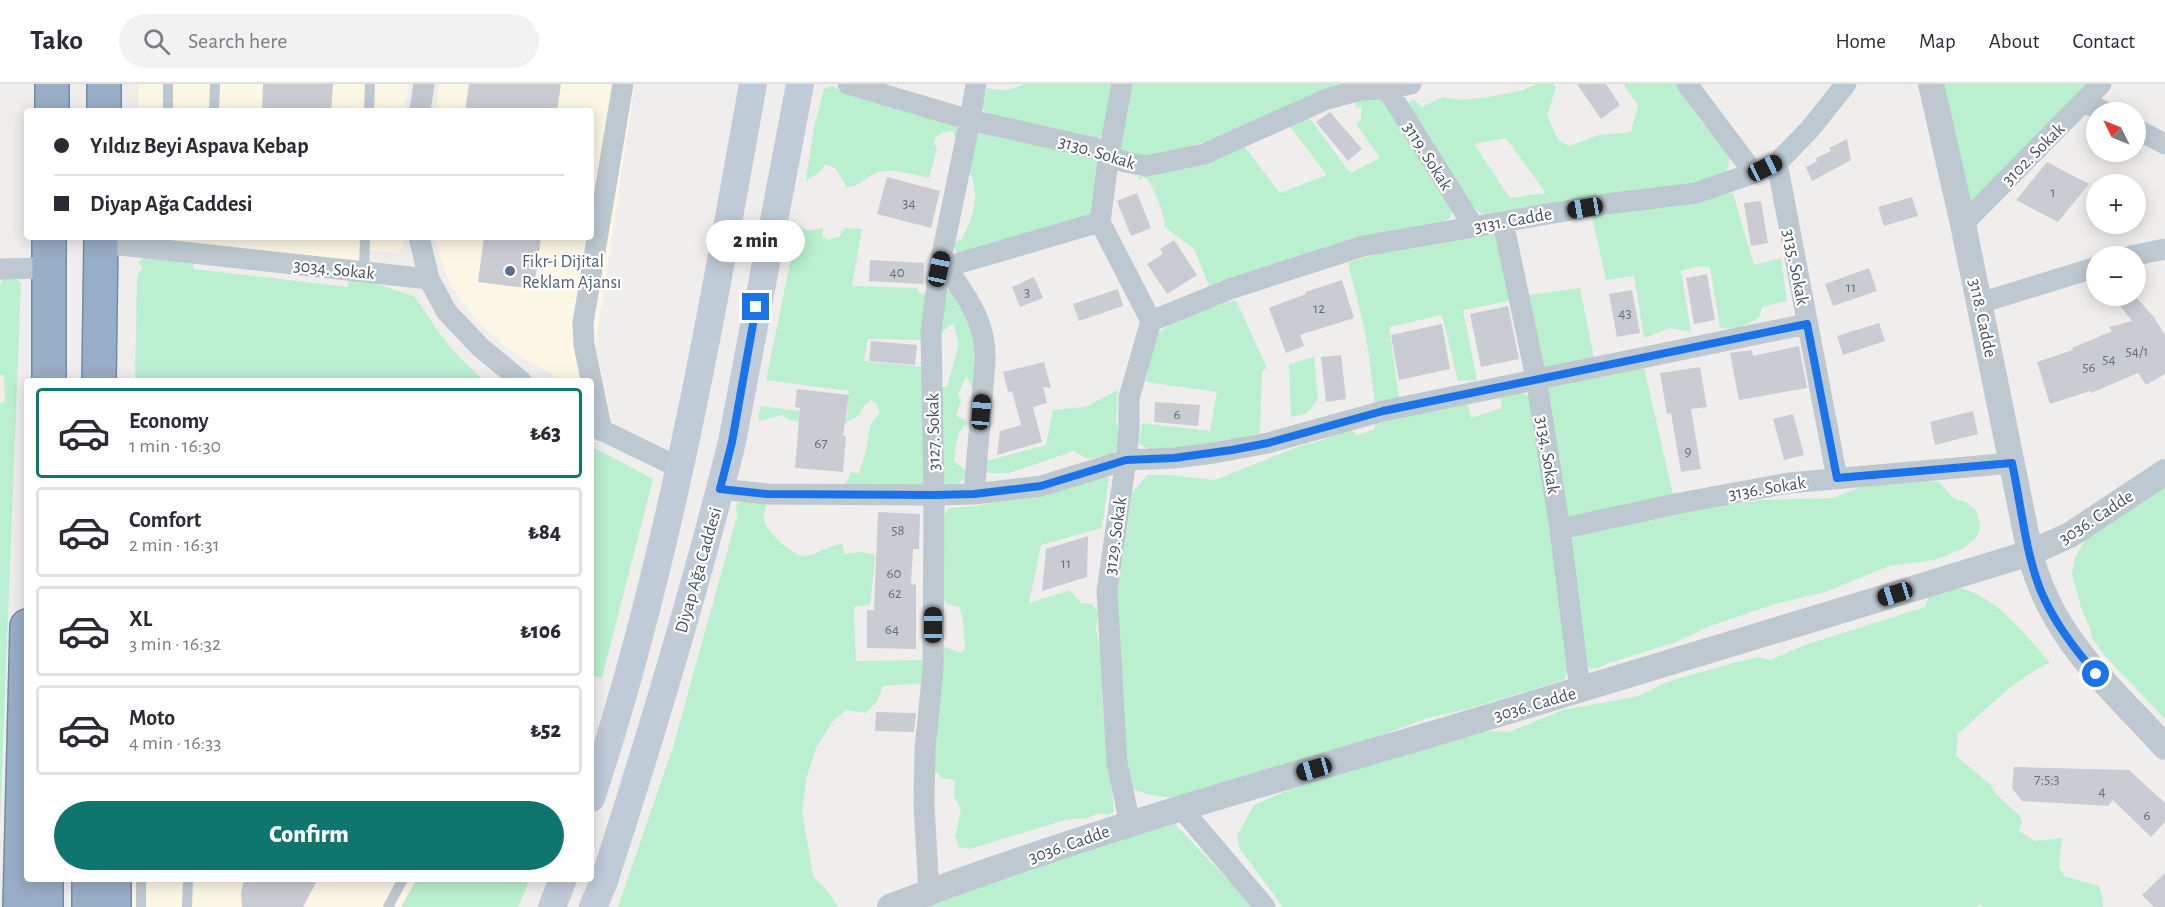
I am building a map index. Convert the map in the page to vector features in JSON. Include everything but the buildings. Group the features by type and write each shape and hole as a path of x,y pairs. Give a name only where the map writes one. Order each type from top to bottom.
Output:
{"highway":[{"path":"52,84 52,108"},
{"path":"104,84 104,108"},
{"path":"99,378 111,240"},
{"path":"49,253 49,378"},
{"path":"20,907 24,746"},
{"path":"45,907 46,882"},
{"path":"89,882 89,907"},
{"path":"114,882 114,907"}],"main road":[{"path":"594,789 615,725 661,551 680,468 753,84"},
{"name":"Diyap Ağa Caddesi","path":"593,907 611,860 656,716 732,442 800,84"},
{"path":"552,907 562,882"}],"street":[{"path":"420,108 424,84"},
{"path":"590,378 583,330 585,308 623,84"},
{"name":"3130. Sokak","path":"848,84 970,120 1095,148 1125,162 1146,166 1204,154 1327,99 1360,90 1411,84"},
{"name":"3127. Sokak","path":"929,892 925,852 924,772 933,669 934,495 931,332 976,84"},
{"path":"1122,84 1108,154 1100,222 1151,321"},
{"path":"1687,84 1754,173"},
{"name":"3131. Cadde","path":"1151,321 1230,289 1364,246 1606,204 1696,193 1777,163 1810,129 1846,84"},
{"name":"3118. Cadde","path":"1931,84 1964,224 2036,575 2045,599 2068,638 2096,674 2165,747"},
{"name":"3102. Sokak","path":"1964,224 2101,84"},
{"name":"3119. Sokak","path":"1385,87 1474,227"},
{"path":"2146,134 2165,144"},
{"name":"3135. Sokak","path":"1777,163 1837,478"},
{"path":"974,494 985,341 975,310 942,268 1100,222"},
{"name":"3134. Sokak","path":"1503,222 1536,378 1560,529 1580,690"},
{"name":"3034. Sokak","path":"111,240 153,242 429,279"},
{"path":"420,240 429,279 446,311 480,347 517,378"},
{"path":"2146,253 2165,249"},
{"path":"0,269 49,253"},
{"path":"1980,303 2086,270"},
{"name":"3129. Sokak","path":"1130,824 1117,763 1107,591 1126,460 1129,398 1151,321"},
{"path":"720,489 767,494 934,495 974,494 1041,486 1126,460 1174,458 1268,443 1383,411 1807,324"},
{"path":"594,408 597,428 680,468"},
{"name":"3136. Sokak","path":"1560,529 1739,491 1837,478 2012,463"},
{"name":"3036. Cadde","path":"890,907 1181,808 2030,553 2070,535 2165,472"},
{"path":"1181,808 1265,907"}],"lane":[{"path":"168,84 168,108"},
{"path":"214,84 214,108"},
{"path":"369,108 370,84"},
{"path":"364,272 365,240"},
{"path":"141,882 141,907"},
{"path":"187,907 188,882"},
{"path":"388,907 401,882"}],"shaded area":[{"path":"138,84 409,84 405,108 138,108"},
{"path":"439,84 635,84 595,347 612,418 594,409 594,378 557,378 507,348 474,318 451,286 434,240 594,240 594,108 436,108"},
{"path":"144,240 403,240 400,252 396,253 363,250 359,254 356,277 146,254"},
{"path":"120,882 415,882 401,907 119,907"}],"green space":[{"path":"1023,84 1116,84 1106,135 1093,141 987,114 982,108 987,88 1010,89"},
{"path":"1132,84 1367,84 1238,132 1147,159 1131,155 1121,148"},
{"path":"1536,84 1554,84 1556,88 1547,115 1558,140 1569,146 1599,135 1631,132 1638,105 1623,84 1676,84 1699,119 1718,140 1730,158 1726,175 1699,187 1608,194 1500,213 1481,214 1471,204 1406,106 1413,99 1422,107 1443,97 1461,100 1523,90","holes":["1506,138 1545,192 1510,198 1474,144"]},
{"path":"1942,84 2091,84 1972,204"},
{"path":"832,86 846,93 954,121 961,132 960,145 952,131 937,137 934,142 937,150 929,178 903,172 882,171 847,187 835,168 825,164 821,171 806,181 814,127 824,89"},
{"path":"1364,97 1380,97 1454,209 1449,219 1224,282 1219,281 1210,288 1194,249 1165,227 1161,207 1153,189 1146,177 1138,180 1138,177 1244,146 1280,193 1327,175 1289,125 1309,117 1350,173 1380,158 1356,124 1361,120 1361,107 1356,108 1355,104"},
{"path":"985,130 1095,155 1098,161 1091,217 963,255 956,252 953,243 961,240 965,232 972,216 975,199 974,182 971,174 965,171 978,134"},
{"path":"1733,193 1754,265 1781,258 1787,301 1762,307 1759,318 1737,329 1720,328 1710,267 1699,266 1681,271 1691,332 1670,328 1644,338 1634,276 1606,280 1591,213"},
{"path":"801,227 808,231 823,228 822,236 828,240 839,237 845,228 862,229 852,286 917,288 919,294 925,293 928,297 923,340 868,339 864,361 925,367 928,484 920,489 845,485 851,472 859,474 870,427 880,413 877,404 871,400 859,415 844,424 811,424 791,420 781,415 760,421 758,417 761,406 847,417 849,391 766,380 797,229"},
{"path":"1495,230 1514,300 1463,310 1477,380 1458,381 1442,315 1389,327 1399,398 1375,404 1366,336 1348,263 1380,252"},
{"path":"146,254 193,258 193,269 348,287 349,275 413,296 451,347 482,378 135,378 137,276 143,267 138,263"},
{"path":"4,278 16,279 21,283 0,823 0,403 5,402 4,375 0,375 0,285"},
{"path":"950,288 967,312 973,329 975,349 972,387 966,376 958,394 961,399 956,416 964,419 967,424 958,436 954,461 967,472 960,482 953,485 941,480 939,388 947,386 959,344 953,324 942,333 938,331 943,293"},
{"path":"1580,288 1594,357 1551,367 1544,366 1529,295"},
{"path":"1236,300 1267,368 1262,371 1260,433 1205,447 1152,451 1139,444 1142,423 1210,431 1217,392 1146,382 1150,356 1156,338 1164,329 1195,314"},
{"path":"1314,357 1318,399 1306,414 1291,417 1289,364"},
{"path":"1643,363 1673,494 1568,519 1545,390 1551,382"},
{"path":"1118,390 1116,423 1120,432 1121,444 1111,455 1088,459 1074,451 1009,473 984,473 983,462 1046,445 1053,410 1085,407"},
{"path":"1519,392 1529,396 1572,662 1564,680 1425,719 1368,740 1186,797 1146,794 1125,783 1117,597 1132,493 1147,475 1215,480 1350,429 1357,435 1375,429 1373,419 1467,402 1471,418 1502,408 1500,395"},
{"path":"594,448 653,479 602,678 594,677"},
{"path":"1103,473 1109,478 1102,528 1041,545 1029,603 1070,590 1081,603 1092,604 1098,613 1096,629 1102,652 1102,698 1114,811 1108,815 1099,813 1087,818 1065,820 970,849 959,847 955,837 961,810 954,796 955,780 942,778 933,769 940,654 945,647 961,653 965,649 963,620 959,607 947,604 942,594 944,515 949,508 977,506"},
{"path":"1916,480 1939,482 1953,498 1975,509 1980,529 1976,538 1962,549 1935,560 1889,566 1825,592 1775,604 1710,626 1676,642 1599,668 1590,669 1586,663 1570,541 1575,535 1729,502 1735,504 1761,500 1833,498 1860,487"},
{"path":"2165,488 2165,719 2106,657 2091,637 2072,575 2075,558 2085,540 2154,492"},
{"path":"744,501 766,503 764,521 766,526 782,544 801,556 811,555 842,544 845,554 861,552 873,554 875,557 870,605 854,607 856,661 923,660 926,683 883,686 877,701 866,713 846,710 833,721 816,748 807,776 802,811 813,876 838,907 618,907 673,747 737,516 736,504"},
{"path":"1951,587 1966,590 1994,604 2050,663 2014,685 1958,734 1956,756 1990,784 1995,793 2020,816 2022,823 2019,831 2035,841 2062,838 2059,867 2064,876 2099,886 2103,907 1983,907 1980,904 1976,907 1283,907 1240,849 1237,836 1254,805 1291,789 1367,764 1488,731 1509,732 1563,710 1639,696 1667,682 1729,664 1758,657 1770,660 1805,645 1925,607 1929,596"},
{"path":"1171,820 1251,907 911,907"},
{"path":"415,882 529,882 518,907 401,907"}],"place":[{"name":"Fikr-i Dijital Reklam Ajansı","path":"510,271"}],"route":[{"path":"756,307 732,442 720,489 767,494 974,494 1041,486 1126,460 1174,458 1268,443 1383,411 1807,324 1837,478 2012,463 2030,553 2040,588 2060,626 2096,674"}]}
